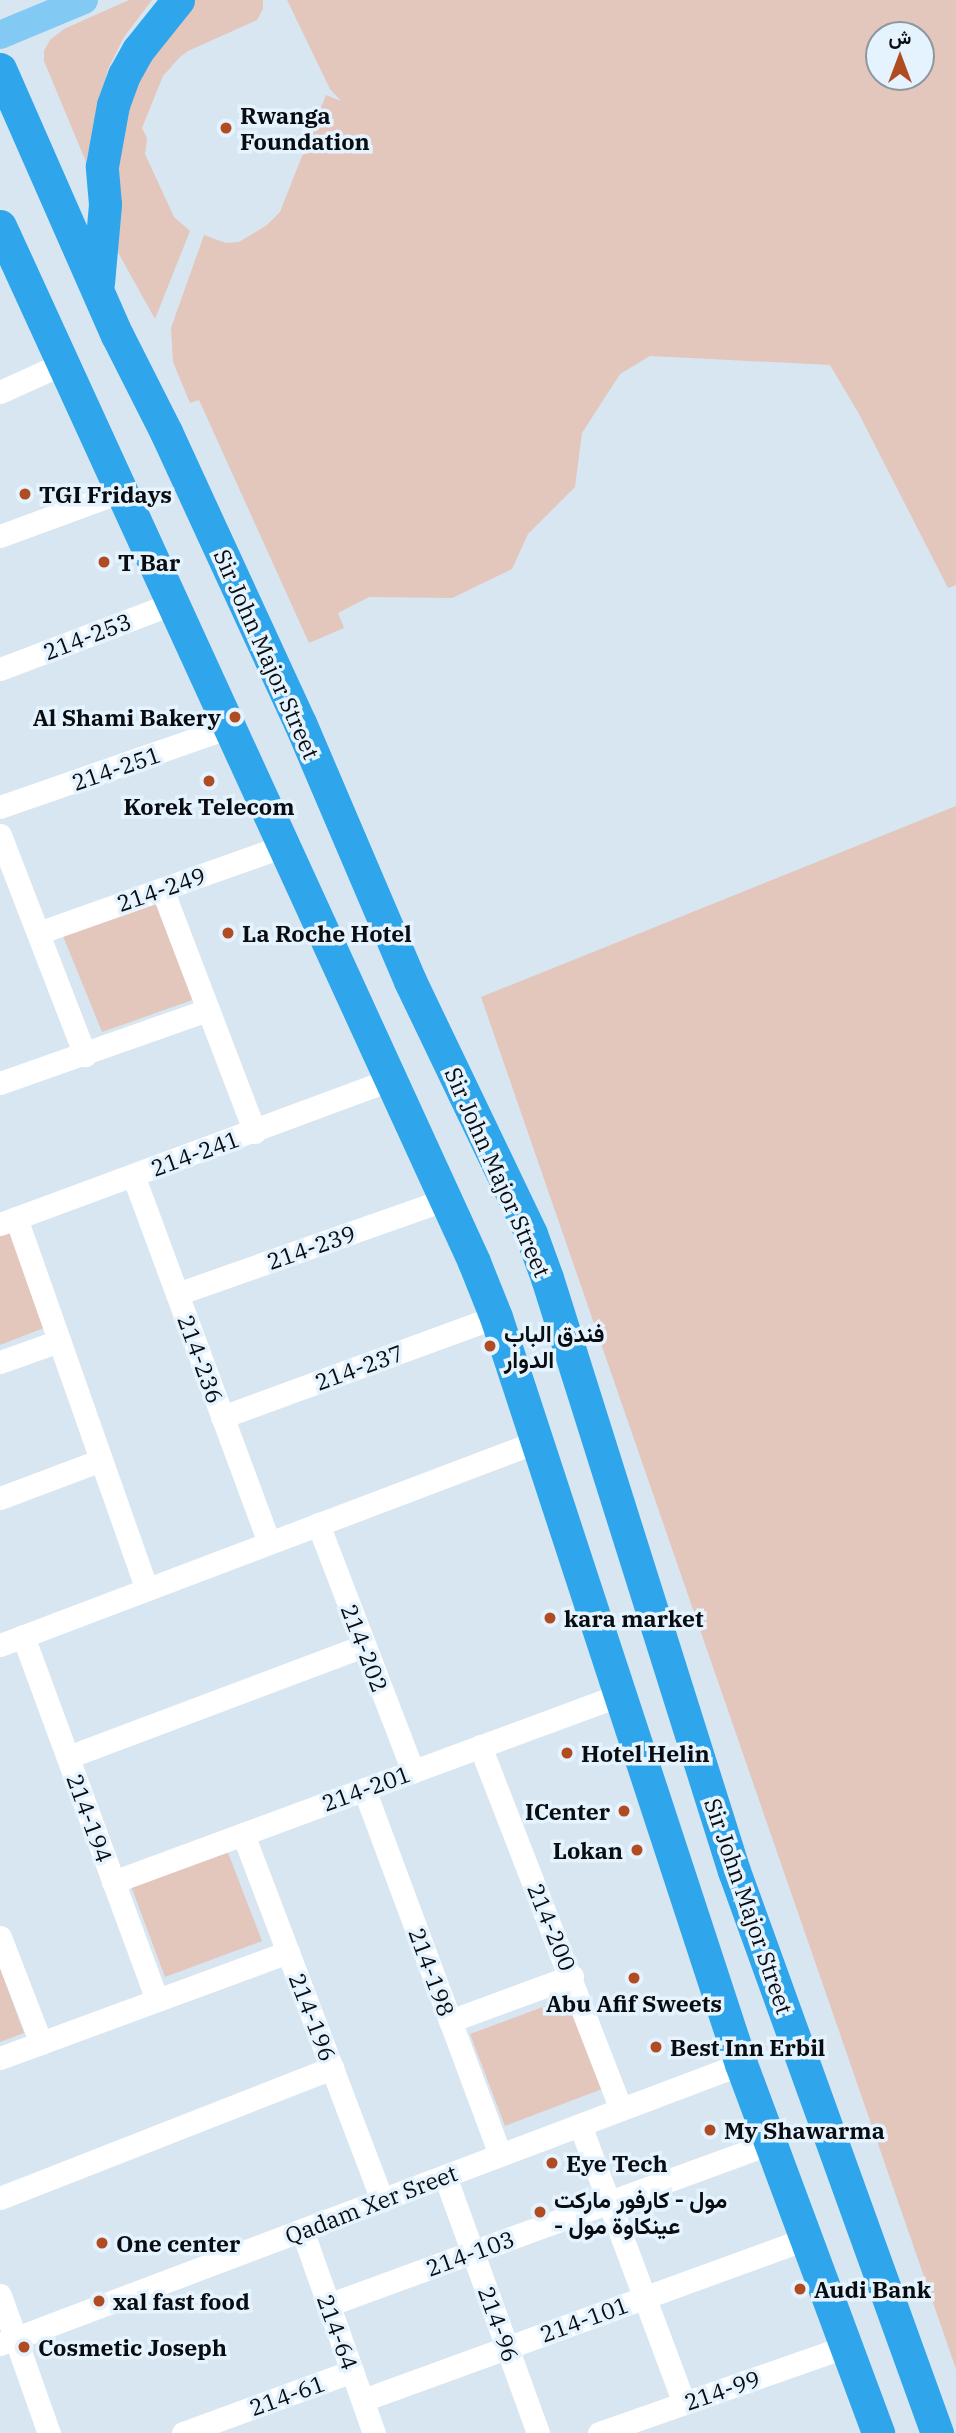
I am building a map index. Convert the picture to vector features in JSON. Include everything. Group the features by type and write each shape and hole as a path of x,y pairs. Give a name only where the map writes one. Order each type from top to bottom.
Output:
{"highway":[{"path":"98,289 105,204 102,166 113,104 124,75 138,50 178,0"},
{"name":"Sir John Major Street","path":"0,69 98,289 300,723 410,981 531,1234 734,1871 937,2433"},
{"path":"0,226 174,603 496,1317 741,2064 878,2433"},
{"path":"0,265 26,286 38,305"},
{"path":"658,1811 668,1824 692,1828 705,1819 712,1804"},
{"path":"684,1890 684,1874 703,1858 719,1859 734,1871"}],"main road":[{"path":"0,35 84,0"}],"street":[{"path":"0,392 62,364"},
{"path":"0,536 122,491"},
{"name":"214-253","path":"0,669 174,603"},
{"name":"214-251","path":"0,807 230,727"},
{"path":"0,835 85,1055"},
{"name":"214-249","path":"38,933 284,846"},
{"path":"162,889 255,1132"},
{"path":"0,1083 207,1010"},
{"name":"214-241","path":"8,1221 255,1132 389,1080"},
{"name":"214-236","path":"133,1175 269,1543"},
{"name":"214-239","path":"177,1294 444,1200"},
{"path":"8,1221 59,1341 147,1589"},
{"name":"214-237","path":"222,1417 496,1317"},
{"path":"0,1362 59,1341"},
{"path":"0,1645 536,1442"},
{"path":"0,1498 102,1460"},
{"name":"214-202","path":"318,1524 413,1771"},
{"name":"214-194","path":"23,1636 157,2000"},
{"path":"68,1757 364,1646"},
{"name":"214-201","path":"113,1882 620,1695"},
{"name":"214-200","path":"480,1746 572,1976 621,2109"},
{"name":"214-198","path":"364,1789 500,2155"},
{"name":"214-196","path":"243,1834 382,2200"},
{"path":"0,1937 41,2043"},
{"path":"0,2058 288,1952"},
{"path":"450,2021 572,1976"},
{"name":"Qadam Xer Sreet","path":"8,2341 741,2064"},
{"path":"0,2198 332,2068"},
{"path":"580,2125 684,2403"},
{"name":"214-103","path":"328,2305 771,2143"},
{"name":"214-96","path":"445,2176 538,2433"},
{"name":"214-64","path":"302,2230 374,2433"},
{"name":"214-101","path":"362,2400 806,2239"},
{"path":"0,2295 8,2341 50,2433"},
{"name":"214-99","path":"599,2433 845,2347"},
{"name":"214-61","path":"183,2433 352,2371"}],"shaded area":[{"path":"129,0 152,0 124,37 108,69 86,162 44,61 44,51 50,40 64,29"},
{"path":"188,0 263,0 263,9 257,20 180,57 163,76 142,128 147,138 145,154 174,217 190,231 155,319 110,238 123,106"},
{"path":"287,0 956,0 956,585 948,588 859,414 830,365 650,356 620,374 582,433 575,487 528,534 512,569 452,598 369,597 338,613 344,628 309,643 199,400 190,403 173,362 171,328 204,235 226,243 239,242 267,225 280,212 326,95 341,101 330,89"},
{"path":"956,806 956,2369 481,997"},
{"path":"161,902 195,999 102,1032 63,936"},
{"path":"11,1230 49,1326 0,1345 0,1234"},
{"path":"227,1850 262,1941 165,1977 131,1886"},
{"path":"0,1968 24,2033 0,2042"},
{"path":"567,1998 602,2089 505,2126 470,2034"}],"place":[{"name":"Rwanga Foundation","path":"226,128"},
{"name":"TGI Fridays","path":"25,494"},
{"name":"T Bar","path":"104,562"},
{"name":"Al Shami Bakery","path":"235,717"},
{"name":"Korek Telecom","path":"209,781"},
{"name":"La Roche Hotel","path":"228,933"},
{"name":"فندق الباب الدوار","path":"490,1346"},
{"name":"kara market","path":"550,1618"},
{"name":"Hotel Helin","path":"567,1753"},
{"name":"ICenter","path":"624,1811"},
{"name":"Lokan","path":"637,1850"},
{"name":"Abu Afif Sweets","path":"634,1978"},
{"name":"Best Inn Erbil","path":"656,2047"},
{"name":"My Shawarma","path":"710,2130"},
{"name":"Eye Tech","path":"552,2163"},
{"name":"مول - كارفور ماركت - عينكاوة مول","path":"540,2212"},
{"name":"One center","path":"102,2243"},
{"name":"Audi Bank","path":"800,2289"},
{"name":"xal fast food","path":"99,2301"},
{"name":"Cosmetic Joseph","path":"24,2347"}]}
